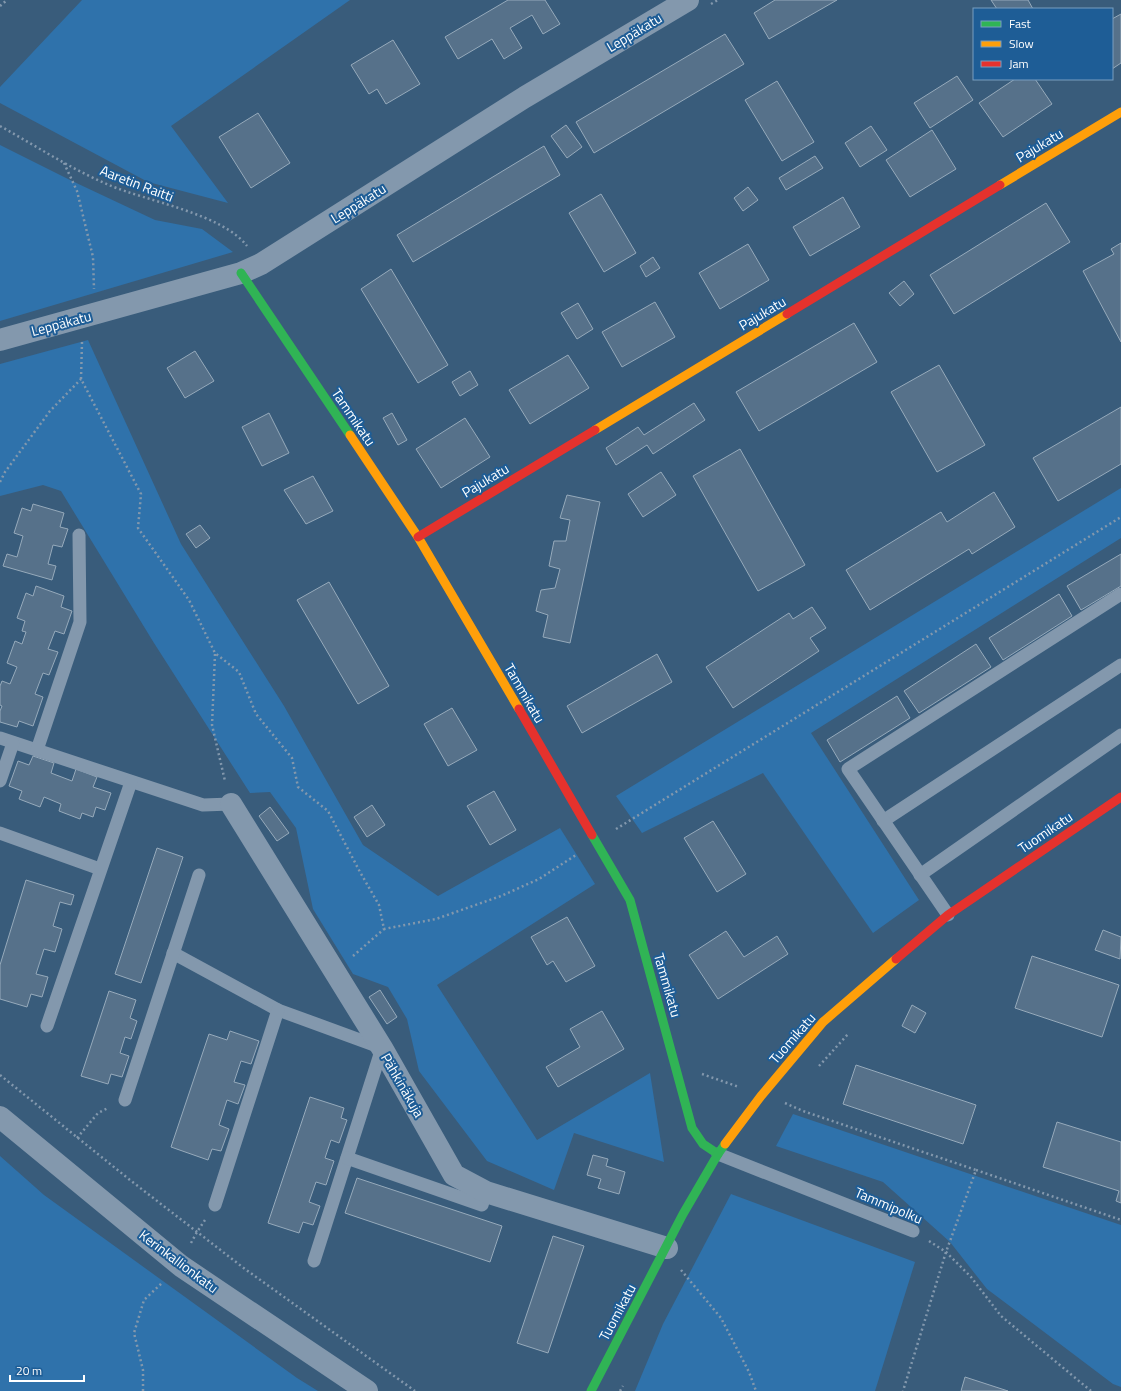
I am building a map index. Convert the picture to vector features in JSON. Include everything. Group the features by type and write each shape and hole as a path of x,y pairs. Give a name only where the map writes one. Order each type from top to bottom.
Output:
{"street":[{"name":"Leppäkatu","path":"0,340 241,273 261,264 525,97 688,0"},
{"name":"Pajukatu","path":"418,537 1121,112"},
{"name":"Tammikatu","path":"241,273 418,537 630,900 692,1128 703,1144 718,1154"},
{"name":"Tuomikatu","path":"591,1391 667,1248 683,1214 718,1154 761,1096 823,1022 948,915 1121,797"},
{"name":"Pähkinäkuja","path":"231,804 382,1048 454,1175 486,1192 667,1248"},
{"name":"Kerinkallionkatu","path":"0,1117 181,1266 367,1391"}],"lane":[{"path":"37,750 80,622 79,534"},
{"path":"948,915 848,769 1121,594"},
{"path":"883,821 1121,665"},
{"path":"920,875 1121,735"},
{"path":"0,738 203,805 231,804"},
{"path":"0,781 13,743"},
{"path":"47,1026 131,782"},
{"path":"0,833 100,869"},
{"path":"126,1100 199,875"},
{"path":"173,953 278,1010 382,1048 314,1261"},
{"path":"215,1205 278,1010"},
{"name":"Tammipolku","path":"718,1154 913,1231"},
{"path":"347,1158 482,1205 486,1192"}],"path":[{"path":"0,6 7,0"},
{"name":"Aaretin Raitti","path":"0,126 110,186 212,220 241,239 261,264"},
{"path":"64,162 77,191 93,257 89,316 82,379 141,494 138,528 189,600 215,653 239,672 256,714 292,758 298,787 328,811 379,905 384,929"},
{"path":"0,482 5,472 50,411 82,379"},
{"path":"334,972 384,929 436,919 501,896 539,879 612,832 1121,517"},
{"path":"215,653 212,725 231,804"},
{"path":"816,1070 852,1030"},
{"path":"699,1073 761,1096 786,1103 803,1112 1121,1220"},
{"path":"0,1075 130,1180 245,1269 416,1391"},
{"path":"782,1109 791,1098"},
{"path":"77,1138 98,1113"},
{"path":"903,1391 946,1252 976,1170"},
{"name":"Tammipolku","path":"913,1231 946,1252 971,1277 1001,1316 1091,1391"},
{"path":"143,1391 142,1370 134,1333 144,1300 181,1266"},
{"path":"678,1276 682,1270 721,1318 749,1372 756,1391"},
{"path":"620,1391 623,1384"}],"shaded area":[{"path":"82,0 350,0 171,126 228,203 148,182 0,103 0,87"},
{"path":"0,145 155,220 202,229 233,252 0,321"},
{"path":"88,340 181,544 284,706 363,845 438,896 560,828 595,884 437,985 537,1140 650,1073 664,1162 574,1133 554,1190 487,1161 419,1071 407,1019 388,987 353,974 313,909 296,828 270,792 250,793 154,643 61,491 43,485 0,496 0,364"},
{"path":"1121,488 1121,538 811,733 919,900 873,933 763,773 642,833 616,796"},
{"path":"793,1114 1121,1225 1121,1387 1113,1384 987,1289 950,1242 883,1182 776,1146"},
{"path":"0,1156 44,1195 297,1378 318,1391 0,1391"},
{"path":"731,1194 915,1262 875,1391 635,1391 663,1324"}],"building":[{"path":"508,0 545,0 560,24 543,34 532,15 510,28 522,48 504,59 492,39 458,59 445,37"},
{"path":"775,0 837,0 769,39 754,13"},
{"path":"991,0 1028,0 1032,8 996,8"},
{"path":"1121,14 1121,63 1113,68 1113,18"},
{"path":"725,34 744,64 594,153 576,122"},
{"path":"393,40 420,84 386,104 377,89 369,94 351,65"},
{"path":"957,76 973,100 930,128 914,103"},
{"path":"1014,80 1036,80 1052,104 1003,137 979,103"},
{"path":"777,81 814,142 782,161 745,100"},
{"path":"258,113 290,163 251,188 219,137"},
{"path":"566,125 582,147 567,158 551,136"},
{"path":"871,126 887,150 860,167 845,143"},
{"path":"932,130 956,169 910,197 886,160"},
{"path":"544,146 560,175 413,262 397,235"},
{"path":"815,156 823,168 786,190 779,178"},
{"path":"748,187 758,200 743,211 734,198"},
{"path":"601,194 636,253 604,272 569,213"},
{"path":"843,197 860,227 810,256 793,227"},
{"path":"1046,203 1070,242 954,314 930,275"},
{"path":"1121,243 1121,342 1083,271 1114,254 1111,249"},
{"path":"748,244 769,280 720,309 699,273"},
{"path":"653,257 660,268 646,277 640,266"},
{"path":"391,269 448,365 418,383 361,289"},
{"path":"904,281 914,294 900,306 889,293"},
{"path":"655,302 675,337 622,367 602,332"},
{"path":"578,303 593,329 577,339 561,313"},
{"path":"854,323 877,362 759,431 736,392"},
{"path":"195,351 214,381 185,398 167,368"},
{"path":"568,355 589,388 530,424 509,390"},
{"path":"939,365 985,445 937,472 891,392"},
{"path":"470,371 478,385 460,396 452,382"},
{"path":"694,403 705,420 653,454 647,445 616,465 606,448 638,427 644,435"},
{"path":"1121,407 1121,464 1058,501 1033,458"},
{"path":"269,413 289,453 262,466 242,427"},
{"path":"392,413 407,440 398,445 383,418"},
{"path":"465,418 490,457 441,488 416,449"},
{"path":"740,449 805,565 758,591 693,476"},
{"path":"661,472 676,495 643,517 628,494"},
{"path":"313,476 333,511 306,524 284,490"},
{"path":"994,492 1015,527 972,554 969,549 870,610 846,570 941,512 947,522"},
{"path":"567,495 600,502 570,643 543,637 548,615 536,611 541,590 555,588 560,569 549,566 554,541 566,541 570,520 560,518"},
{"path":"33,504 64,513 60,527 68,529 62,547 53,545 48,564 56,566 52,580 3,566 7,554 17,557 23,536 14,533 22,508 31,511"},
{"path":"200,525 210,538 196,548 186,534"},
{"path":"1121,554 1121,586 1081,610 1067,586"},
{"path":"329,582 389,686 358,704 297,600"},
{"path":"36,586 64,596 61,607 72,611 64,634 55,631 48,649 58,652 49,675 43,673 35,694 43,697 33,726 19,721 17,727 0,722 0,711 2,706 0,705 0,686 2,681 10,684 17,667 7,663 15,641 22,644 26,632 22,631 25,621 17,618 26,593 33,596"},
{"path":"1059,594 1072,616 1003,660 989,638"},
{"path":"812,607 826,628 810,638 819,651 733,708 706,667 789,613 793,619"},
{"path":"976,644 991,667 919,713 904,691"},
{"path":"657,654 672,682 582,733 567,706"},
{"path":"897,696 910,718 840,762 827,740"},
{"path":"452,708 477,750 448,766 424,724"},
{"path":"33,756 54,763 51,773 72,781 76,769 97,777 93,787 111,793 105,810 96,807 93,817 82,813 80,819 59,811 61,804 44,797 40,807 19,799 22,791 9,786 18,761 29,765"},
{"path":"494,791 516,830 490,845 467,806"},
{"path":"372,805 385,825 367,837 354,817"},
{"path":"270,807 289,833 277,841 259,816"},
{"path":"713,821 746,874 717,892 684,838"},
{"path":"157,848 183,857 141,983 115,974"},
{"path":"26,880 74,895 71,905 60,902 53,926 62,929 55,952 44,949 36,974 48,977 42,997 31,994 27,1007 0,999 0,965"},
{"path":"567,917 595,966 566,982 553,961 547,965 531,937"},
{"path":"1103,930 1121,937 1120,959 1095,950"},
{"path":"726,931 744,957 777,936 788,954 718,999 689,955"},
{"path":"1032,956 1119,985 1102,1037 1015,1008"},
{"path":"380,990 397,1017 387,1024 369,997"},
{"path":"109,991 136,1000 130,1018 137,1021 131,1039 125,1037 120,1053 129,1056 122,1077 111,1074 108,1084 81,1076"},
{"path":"912,1005 926,1013 915,1033 902,1026"},
{"path":"602,1011 624,1049 558,1087 546,1067 580,1047 570,1029"},
{"path":"230,1031 259,1041 251,1064 241,1061 234,1082 245,1085 238,1104 227,1100 219,1125 229,1129 221,1151 212,1149 208,1160 171,1147 209,1034 227,1040"},
{"path":"856,1065 976,1105 963,1144 843,1104"},
{"path":"310,1097 344,1108 341,1118 347,1120 339,1143 331,1140 325,1158 334,1161 326,1185 316,1182 309,1202 320,1206 313,1225 303,1222 299,1233 268,1223"},
{"path":"1057,1122 1121,1142 1121,1203 1116,1201 1119,1191 1043,1167"},
{"path":"593,1155 608,1159 606,1166 625,1172 619,1194 598,1188 601,1179 587,1175"},
{"path":"357,1178 502,1226 490,1262 345,1213"},
{"path":"553,1236 584,1246 548,1353 517,1343"},
{"path":"965,1377 1008,1391 961,1391"}],"traffic: fast":[{"path":"241,273 350,435"},
{"path":"592,835 630,900 692,1128 703,1144 718,1154"},
{"path":"591,1391 683,1214 725,1144"}],"traffic: slow":[{"path":"1000,185 1121,112"},
{"path":"595,430 787,314"},
{"path":"350,435 418,537 519,709"},
{"path":"725,1144 761,1096 823,1022 896,959"}],"traffic: jam":[{"path":"787,314 1000,185"},
{"path":"418,537 595,430"},
{"path":"519,709 592,835"},
{"path":"896,959 948,915 1121,797"}]}
